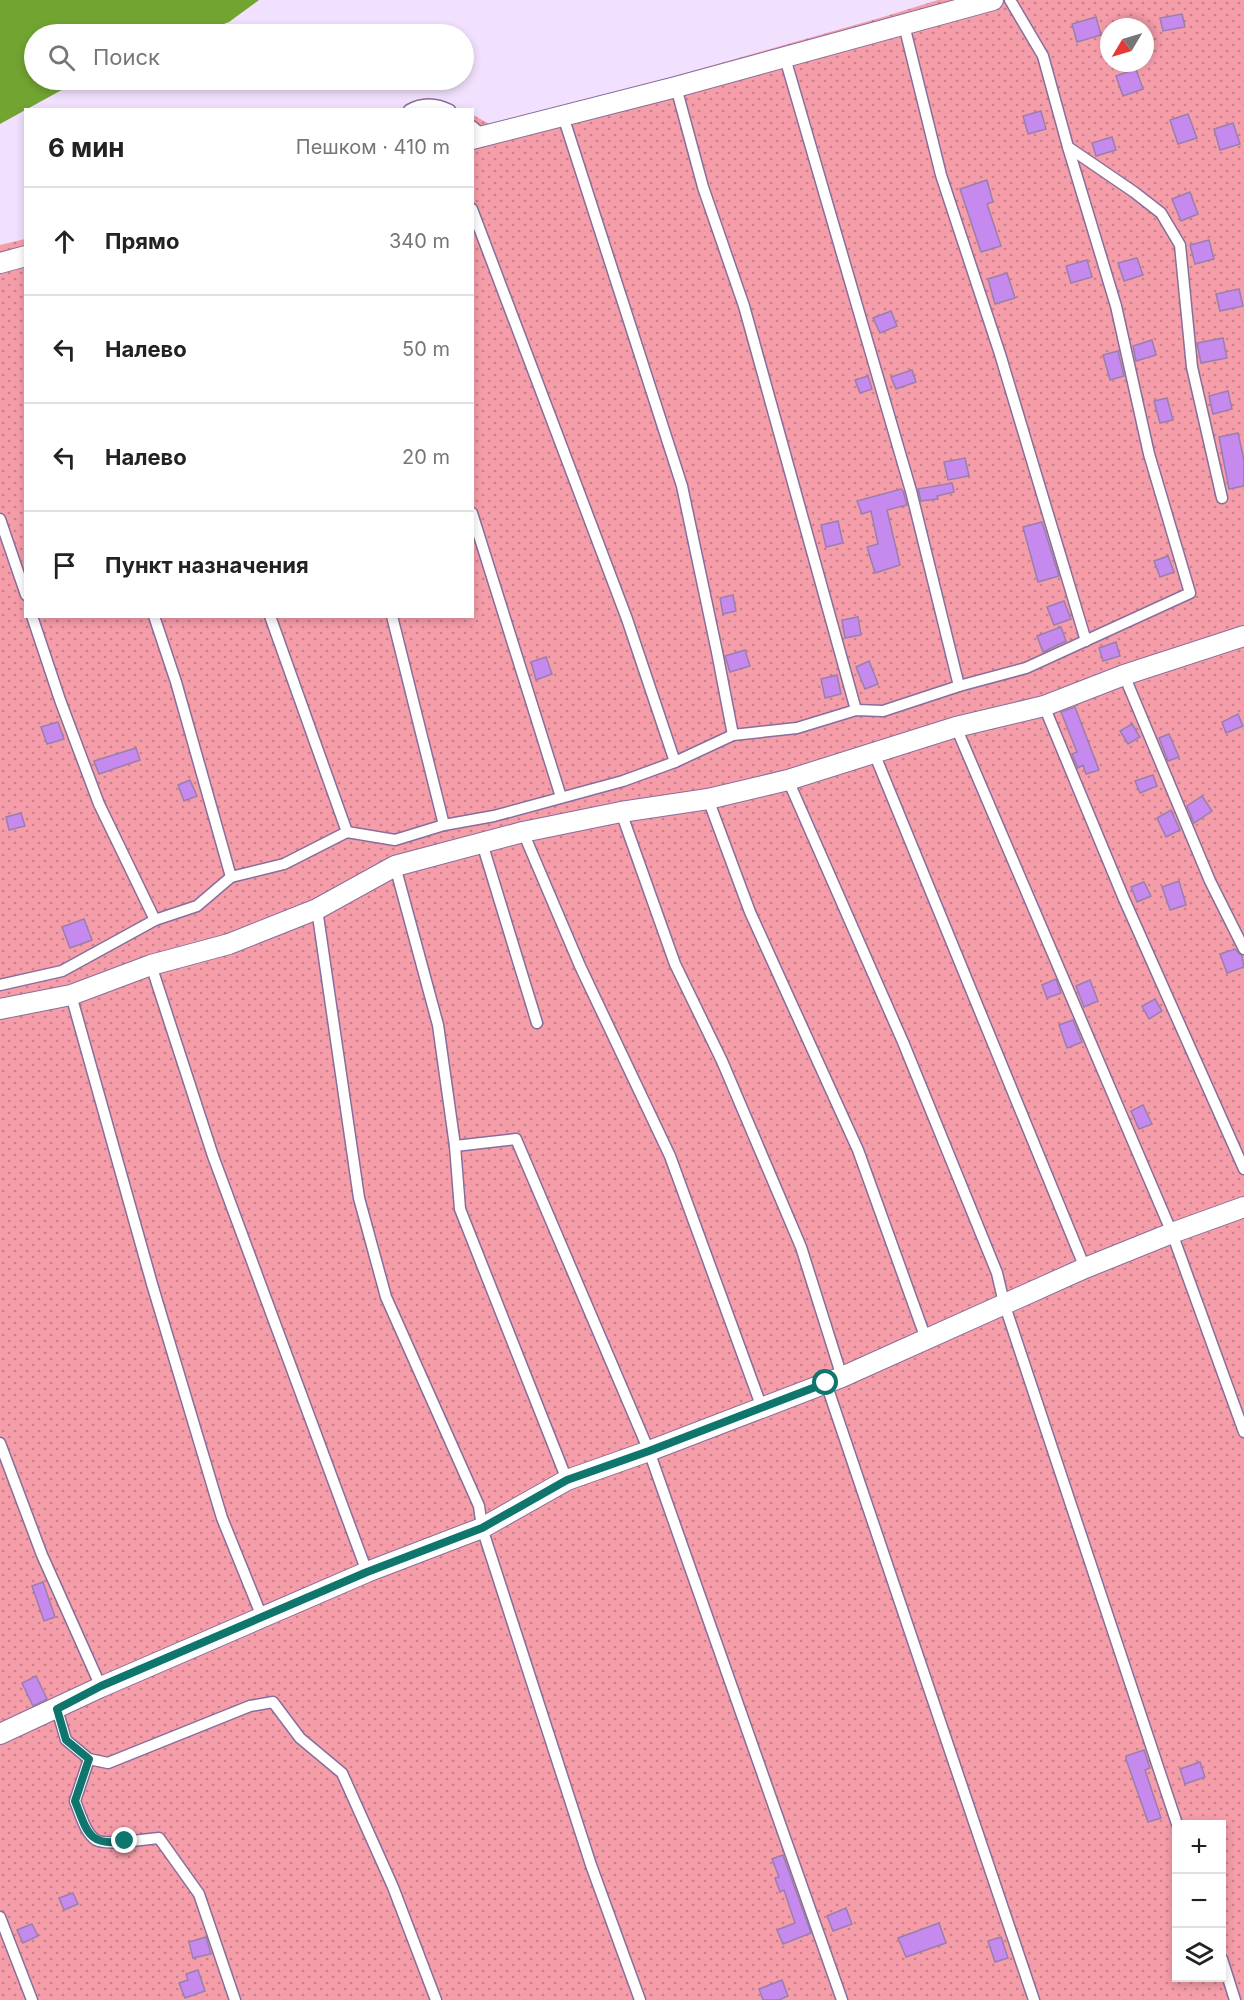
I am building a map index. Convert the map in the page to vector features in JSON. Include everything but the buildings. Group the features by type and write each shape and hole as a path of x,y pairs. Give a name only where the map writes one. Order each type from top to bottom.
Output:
{"street":[{"path":"476,134 563,116 676,87 993,0"},
{"path":"0,263 24,256"},
{"path":"0,1009 71,994 151,965 229,944 317,909 395,866 523,832 621,812 708,799 788,780 956,727 1044,706 1124,675 1244,636"},
{"path":"0,1734 57,1709 101,1686 367,1572 482,1528 567,1480 834,1380 1085,1268 1172,1233 1244,1208"}],"lane":[{"path":"0,985 62,971 155,920 197,906 231,878 284,864 347,832 395,840 444,825 494,816 623,781 675,762 733,735 797,728 856,710 883,711 959,686 1026,668 1190,593 1149,454 1116,306 1043,56 1010,0"},
{"path":"904,25 941,175 1000,354 1086,641"},
{"path":"785,58 912,491 959,686"},
{"path":"676,87 702,187 744,306 856,710"},
{"path":"414,108 433,104 444,108"},
{"path":"563,116 682,486 733,735"},
{"path":"1068,147 1161,213 1180,244 1192,367 1222,498"},
{"path":"474,214 627,619 675,762"},
{"path":"0,519 24,590"},
{"path":"474,519 561,797"},
{"path":"34,618 60,700 99,804 155,920"},
{"path":"155,618 176,682 231,878"},
{"path":"271,618 347,832"},
{"path":"392,618 444,825"},
{"path":"1124,675 1210,881 1244,949"},
{"path":"1044,706 1124,899 1244,1169"},
{"path":"956,727 1172,1233 1244,1432"},
{"path":"873,753 1085,1268"},
{"path":"788,780 903,1042 997,1273 1004,1303 1176,1820"},
{"path":"708,799 750,912 858,1150 926,1339"},
{"path":"621,812 675,964 722,1061 801,1247 834,1380 1034,2000"},
{"path":"523,832 580,966 670,1156 762,1408"},
{"path":"482,843 537,1023"},
{"path":"395,866 438,1025 455,1146 460,1209 567,1480"},
{"path":"317,909 359,1198 386,1297 480,1506 482,1528 591,1865 640,2000"},
{"path":"151,965 213,1156 367,1572"},
{"path":"71,994 152,1284 222,1518 262,1617"},
{"path":"455,1146 516,1139 649,1451 842,2000"},
{"path":"0,1443 42,1555 101,1686"},
{"path":"57,1709 66,1740 89,1759 108,1763 250,1706 273,1702 300,1738 342,1773 393,1887 436,2000"},
{"path":"89,1759 75,1801 84,1823 95,1839 107,1844 159,1838 199,1894 236,2000"},
{"path":"0,1917 32,2000"},
{"path":"1226,1974 1235,2000"}],"shaded area":[{"path":"0,0 259,0 224,24 24,24 24,90 62,90 29,108 24,108 24,111 0,124"},
{"path":"938,0 1244,0 1244,2000 0,2000 0,245 24,239 24,618 474,618 474,116 495,127"}],"route":[{"path":"125,1841 107,1844 95,1839 84,1823 75,1801 89,1759 66,1740 57,1709 101,1686 367,1572 482,1528 567,1480 826,1383"}]}
